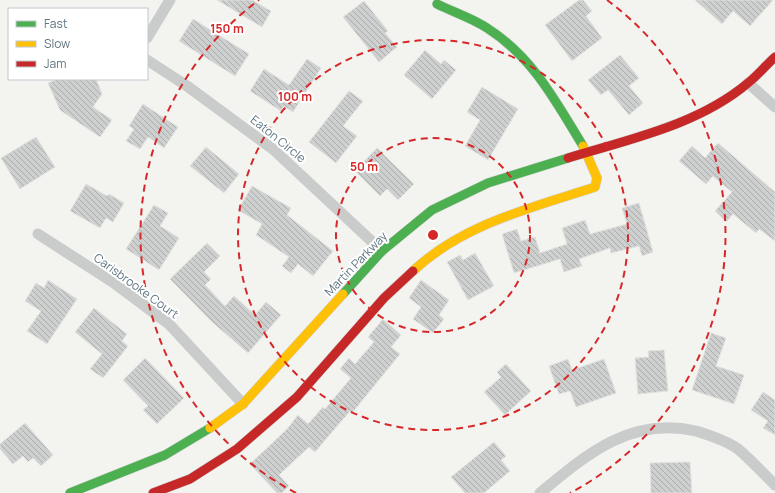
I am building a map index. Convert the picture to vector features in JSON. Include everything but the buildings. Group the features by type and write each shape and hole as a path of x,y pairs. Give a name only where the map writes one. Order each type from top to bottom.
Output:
{"street":[{"path":"148,36 170,0"},
{"path":"153,493 190,479 237,449 296,397 384,298 417,267 452,240 499,218 595,187 597,178 587,152 539,75 524,58 487,28 437,4"},
{"name":"Martin Parkway","path":"70,493 87,490 165,455 206,431 243,404 382,251 432,210 488,184 669,127 712,107 748,83 775,57"},
{"name":"Eaton Circle","path":"148,61 187,86 274,150 382,251"},
{"path":"748,83 775,107"},
{"name":"Carisbrooke Court","path":"38,234 114,283 169,324 243,404"},
{"path":"540,493 570,468 612,441 637,431 651,428 672,427 707,434 737,448 775,485"}],"traffic: fast":[{"path":"437,4 481,24 518,52 542,81 583,146"},
{"path":"343,294 382,251 432,210 488,183 568,158"},
{"path":"70,493 165,455 210,428"}],"traffic: slow":[{"path":"413,271 433,255 476,229 522,210 595,187 597,178 583,146"},
{"path":"210,428 243,404 343,294"}],"traffic: jam":[{"path":"568,158 639,137 708,110 728,98 748,83 775,57"},
{"path":"153,493 190,479 237,449 297,397 384,298 413,271"}]}
